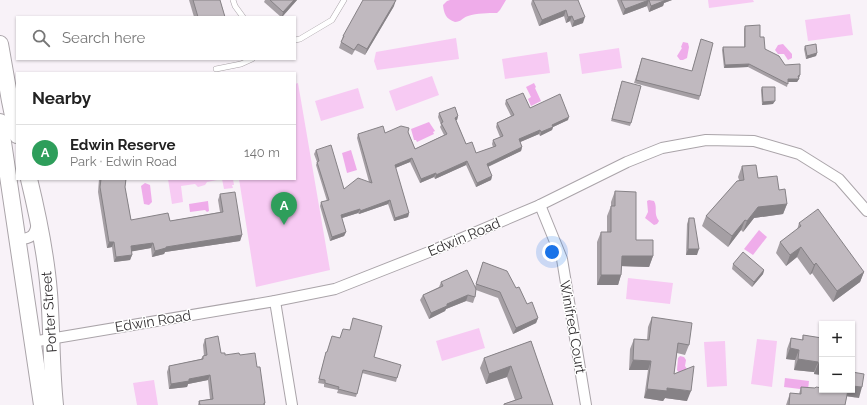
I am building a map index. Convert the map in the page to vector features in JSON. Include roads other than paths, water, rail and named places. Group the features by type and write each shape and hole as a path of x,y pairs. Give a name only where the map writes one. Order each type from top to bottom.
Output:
{"main road":[{"path":"0,44 16,130"},
{"name":"Porter Street","path":"0,122 42,405"},
{"name":"Porter Street","path":"29,180 44,251 49,292 52,377 55,405"}],"street":[{"name":"Edwin Road","path":"32,342 275,301 334,289 429,252 540,205 627,162 662,148 706,140 754,141 799,154 839,179 867,211"},
{"name":"Winifred Court","path":"540,205 562,259 586,405"},
{"path":"18,239 25,239 32,236 36,231 38,220"},
{"path":"275,301 292,405"}],"lane":[{"path":"233,0 235,6 242,16"},
{"path":"296,40 300,39 332,20 344,0"},
{"path":"216,69 241,64 250,60"}],"place":[{"name":"Edwin Reserve","path":"284,225"}]}
